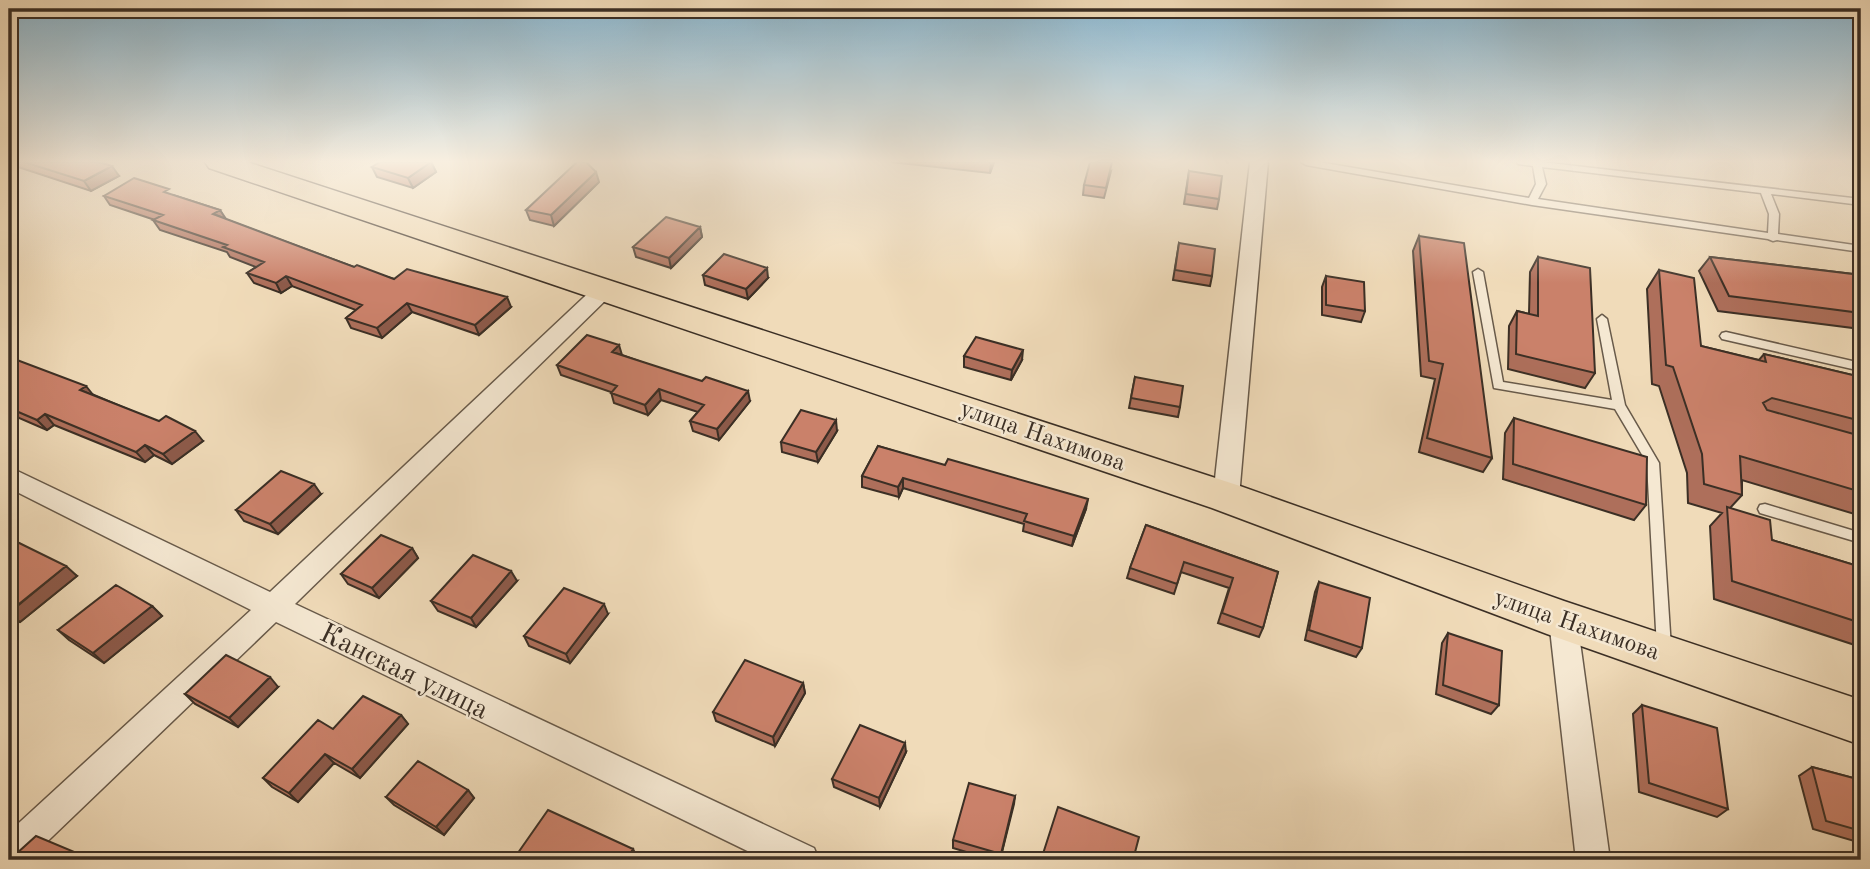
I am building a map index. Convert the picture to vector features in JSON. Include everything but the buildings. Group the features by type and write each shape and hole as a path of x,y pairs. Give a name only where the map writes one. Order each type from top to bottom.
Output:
{"main road":[{"name":"улица Нахимова","path":"344,203 1226,497 1563,620 1861,723"}],"street":[{"path":"1226,497 1255,203"},
{"path":"9,855 606,288"},
{"name":"Канская улица","path":"9,477 273,607 802,860"},
{"path":"1563,620 1593,860"}],"lane":[{"path":"1536,203 1861,249"},
{"path":"1770,203 1774,215 1773,238"},
{"path":"1478,272 1498,385 1619,404"},
{"path":"1602,319 1619,404 1653,463 1665,655"},
{"path":"1726,336 1861,367"},
{"path":"1765,509 1861,538"}]}
